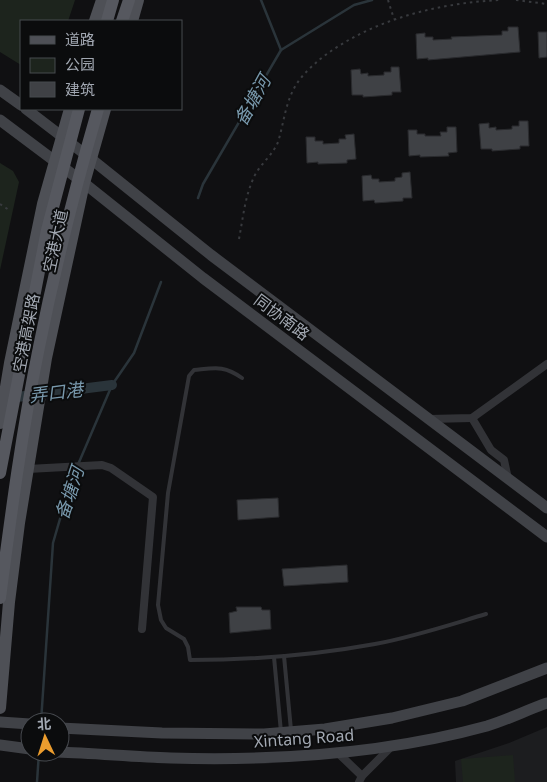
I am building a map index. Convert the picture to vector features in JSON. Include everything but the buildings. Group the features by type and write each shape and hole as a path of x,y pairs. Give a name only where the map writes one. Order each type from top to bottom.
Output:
{"highway":[{"path":"107,20 113,0"},
{"path":"122,20 129,0"},
{"name":"空港高架路","path":"0,473 47,230 79,110"},
{"name":"空港高架路","path":"0,598 16,478 38,349 63,235 98,110"}],"main road":[{"path":"96,20 102,0"},
{"path":"132,20 138,0"},
{"path":"0,90 20,104"},
{"name":"同协南路","path":"27,110 63,136 211,255 547,508"},
{"name":"空港大道","path":"0,422 10,363 43,204 70,110"},
{"name":"空港大道","path":"0,708 9,602 46,358 84,183 105,110"},
{"name":"同协南路","path":"0,120 84,183 203,278 547,537"},
{"name":"Xintang Road","path":"70,728 162,733 286,733 325,729 392,718 453,703 547,668"},
{"name":"Xintang Road","path":"70,753 169,758 244,759 337,752 392,746 488,725 547,703"},
{"path":"0,722 20,723"},
{"path":"0,745 20,748"}],"street":[{"path":"428,419 472,418 547,364"},
{"path":"472,418 491,450 504,460 508,479"},
{"path":"28,469 102,465 111,468 153,497 142,629"},
{"path":"337,752 361,779 392,746"}],"lane":[{"path":"242,378 230,369 216,368 194,370 189,376 168,493 158,605 161,620 166,628 184,639 188,647 190,660 274,657 375,644 426,632 486,614"},
{"path":"284,656 286,733"},
{"path":"274,657 286,733"}],"path":[{"path":"388,0 394,20"},
{"path":"239,239 248,190 261,164 277,144 286,106 297,83 314,65 341,44 394,20 434,8 500,0"},
{"path":"516,0 547,4"},
{"path":"0,204 9,210"}],"shaded area":[{"path":"547,727 547,782 456,782 455,761 509,743"}],"green space":[{"path":"0,0 75,0 68,20 20,20 20,64 0,52"},
{"path":"0,163 13,171 19,182 0,270"},
{"path":"513,755 515,782 463,782 461,759"}],"waterway":[{"name":"备塘河","path":"261,0 281,50"},
{"name":"备塘河","path":"198,198 203,184 281,50 354,5 372,0"},
{"name":"备塘河","path":"42,712 53,543 71,481 112,385 134,353 161,282"},
{"name":"弄口港","path":"9,398 112,385"},
{"name":"备塘河","path":"37,782 38,762"}]}
